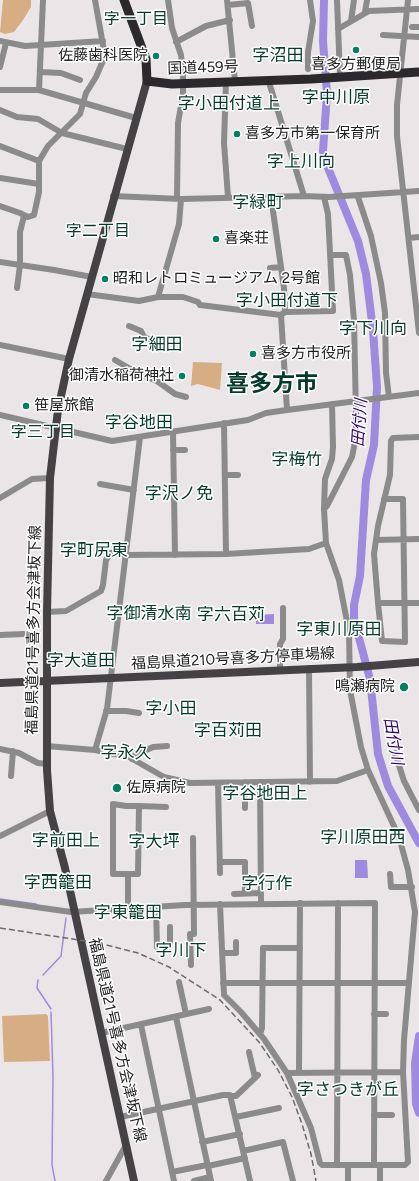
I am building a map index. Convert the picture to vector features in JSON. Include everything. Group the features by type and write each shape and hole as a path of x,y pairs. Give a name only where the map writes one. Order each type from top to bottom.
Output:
{"highway":[{"name":"国道459号","path":"124,0 146,59 146,81 160,84 268,79 310,74 337,76 419,72"}],"main road":[{"name":"福島県道21号喜多方会津坂下線","path":"134,1181 74,911 50,811 46,764 47,612 50,478 55,427 69,359 146,81"},
{"name":"福島県道210号喜多方停車場線","path":"0,683 353,667 419,662"}],"street":[{"path":"39,90 43,0"},
{"path":"0,206 20,213 24,216 28,217 34,215 39,192 40,161 48,146 80,114 82,102 105,56 95,0"},
{"path":"158,297 179,224 178,123 183,94 183,83 181,55 176,42 168,0"},
{"path":"310,0 313,22 308,52 310,74"},
{"path":"337,0 337,76"},
{"path":"351,21 354,0"},
{"path":"365,12 367,0"},
{"path":"408,0 397,105 397,136 417,298 419,333"},
{"path":"228,197 224,143 230,81 230,20 227,3 248,3 252,26"},
{"path":"338,28 365,12 419,9"},
{"path":"176,42 206,26 230,20"},
{"path":"412,27 419,27"},
{"path":"383,35 405,35 419,37"},
{"path":"0,67 3,42 41,46 103,41"},
{"path":"40,72 61,73 80,80"},
{"path":"268,79 304,196"},
{"path":"0,90 39,90 136,118"},
{"path":"0,110 17,117 38,119 62,133 127,149"},
{"path":"0,146 40,161"},
{"path":"0,178 39,184"},
{"path":"113,196 179,198 304,196 358,197 419,191"},
{"path":"271,197 281,267 288,410"},
{"path":"87,294 139,301 158,297 183,298 198,302 200,305 283,314 333,311 327,197"},
{"path":"358,197 371,236 381,283 385,313 386,398"},
{"path":"18,288 20,232 24,216"},
{"path":"409,238 419,236"},
{"path":"324,509 327,506 354,448 356,400 354,320 350,275 346,255 330,255"},
{"path":"0,262 92,277"},
{"path":"270,268 281,267"},
{"path":"129,326 141,331 144,337 152,341 151,348"},
{"path":"0,345 69,359"},
{"path":"115,360 158,381 175,394 186,397"},
{"path":"0,415 112,441 248,420 266,414 288,410 419,393"},
{"path":"220,904 221,947 223,953 223,983 225,997 241,1012 260,1034 288,1073 311,1128 320,1163 322,1165 405,1165 408,1162 403,1072 405,1019 415,912 412,888 399,837 368,770 355,718 353,667 349,637 339,580 326,542 324,509 325,479 332,459 332,404"},
{"path":"224,424 226,554"},
{"path":"173,432 175,555"},
{"path":"95,750 106,711 111,679 140,437"},
{"path":"384,499 403,499 405,642 382,641 374,557 384,499 390,475 391,441 394,438 419,437"},
{"path":"173,450 185,450"},
{"path":"225,475 238,475"},
{"path":"0,498 32,479 50,478"},
{"path":"100,484 134,490"},
{"path":"376,540 419,539"},
{"path":"47,612 66,611 93,597 102,589 108,556 112,553 126,555 226,554 309,549 326,542"},
{"path":"378,603 419,603"},
{"path":"280,670 280,644 283,639 283,608"},
{"path":"0,635 24,634"},
{"path":"310,668 310,782"},
{"path":"106,711 126,710 139,713"},
{"path":"46,746 95,750 132,759 164,777 186,783 310,782 346,779 368,770"},
{"path":"132,759 134,755 153,747 167,746"},
{"path":"0,749 13,751 38,763 46,764"},
{"path":"11,776 13,751"},
{"path":"395,753 404,781 419,810"},
{"path":"245,782 245,808"},
{"path":"260,782 262,903"},
{"path":"218,783 220,873"},
{"path":"139,806 138,874 113,874 113,804 166,807"},
{"path":"0,836 50,811"},
{"path":"191,966 190,934 194,934 193,838"},
{"path":"220,862 245,862 245,893"},
{"path":"128,874 128,908"},
{"path":"390,874 390,887 412,888"},
{"path":"234,894 261,893"},
{"path":"0,902 74,911 194,904 375,903 374,1115 377,1165 380,1181"},
{"path":"299,1072 300,903"},
{"path":"337,1165 338,903"},
{"path":"156,906 157,947"},
{"path":"157,933 170,930 170,942"},
{"path":"223,953 236,953 236,942"},
{"path":"260,1034 262,1028 263,948 300,948"},
{"path":"179,982 186,1014"},
{"path":"223,983 409,983"},
{"path":"101,1033 209,1009"},
{"path":"374,1014 386,1014"},
{"path":"176,1017 211,1179 194,1181"},
{"path":"141,1025 174,1181"},
{"path":"120,1117 226,1094 236,1096 257,1077 249,1052"},
{"path":"288,1073 403,1072"},
{"path":"231,1096 250,1181"},
{"path":"236,1117 279,1108"},
{"path":"374,1115 392,1115"},
{"path":"202,1142 240,1134"},
{"path":"243,1151 283,1142 293,1181"},
{"path":"106,1181 126,1145"},
{"path":"172,1172 245,1158"},
{"path":"348,1165 348,1181"}],"shaded area":[{"path":"3,0 31,0 31,7 14,32 5,34 0,32"},
{"path":"193,362 222,363 220,390 198,384 191,386"},
{"path":"274,614 274,624 256,624 256,615"},
{"path":"355,860 367,860 368,878 355,878"},
{"path":"46,1014 48,1016 50,1061 4,1062 2,1016"}],"waterway":[{"name":"田付川","path":"324,0 323,41 327,93 323,151 324,158 358,241 366,274 373,330 377,387 374,445 366,480 360,576 354,605 354,619 370,679 378,754 388,786 419,843"},
{"path":"0,899 36,904"},
{"path":"43,975 61,956 66,918"},
{"path":"38,980 37,988 51,1009"},
{"path":"51,1012 53,1078 52,1165 55,1181"},
{"name":"田付川","path":"419,1036 415,1063 416,1104 419,1113"}],"railway":[{"path":"0,928 99,943 138,953 169,967 220,1000 259,1042 278,1070 292,1097 302,1124 311,1154 316,1181"}],"place":[{"name":"喜多方郵便局","path":"356,50"},
{"name":"佐藤歯科医院","path":"156,56"},
{"name":"喜多方市第一保育所","path":"237,134"},
{"name":"喜楽荘","path":"216,239"},
{"name":"昭和レトロミュージアム 2号館","path":"105,279"},
{"name":"喜多方市役所","path":"253,354"},
{"name":"御清水稲荷神社","path":"182,376"},
{"name":"笹屋旅館","path":"26,406"},
{"name":"鳴瀬病院","path":"404,687"},
{"name":"佐原病院","path":"117,788"}],"district":[{"name":"字一丁目","path":"136,19"},
{"name":"字沼田","path":"278,56"},
{"name":"字中川原","path":"336,98"},
{"name":"字小田付道上","path":"229,104"},
{"name":"字上川向","path":"301,162"},
{"name":"字緑町","path":"258,203"},
{"name":"字二丁目","path":"98,231"},
{"name":"字小田付道下","path":"287,301"},
{"name":"字下川向","path":"373,329"},
{"name":"字細田","path":"157,345"},
{"name":"喜多方市","path":"272,384"},
{"name":"字谷地田","path":"139,423"},
{"name":"字三丁目","path":"43,432"},
{"name":"字梅竹","path":"297,460"},
{"name":"字沢ノ免","path":"179,494"},
{"name":"字町尻東","path":"94,551"},
{"name":"字御清水南","path":"149,614"},
{"name":"字六百苅","path":"231,615"},
{"name":"字東川原田","path":"339,630"},
{"name":"字大道田","path":"81,661"},
{"name":"字小田","path":"171,709"},
{"name":"字百苅田","path":"228,731"},
{"name":"字永久","path":"126,753"},
{"name":"字谷地田上","path":"265,794"},
{"name":"字川原田西","path":"363,838"},
{"name":"字前田上","path":"66,841"},
{"name":"字大坪","path":"154,842"},
{"name":"字西籠田","path":"58,883"},
{"name":"字行作","path":"267,884"},
{"name":"字東籠田","path":"128,913"},
{"name":"字川下","path":"181,951"},
{"name":"字さつきが丘","path":"348,1090"}]}
